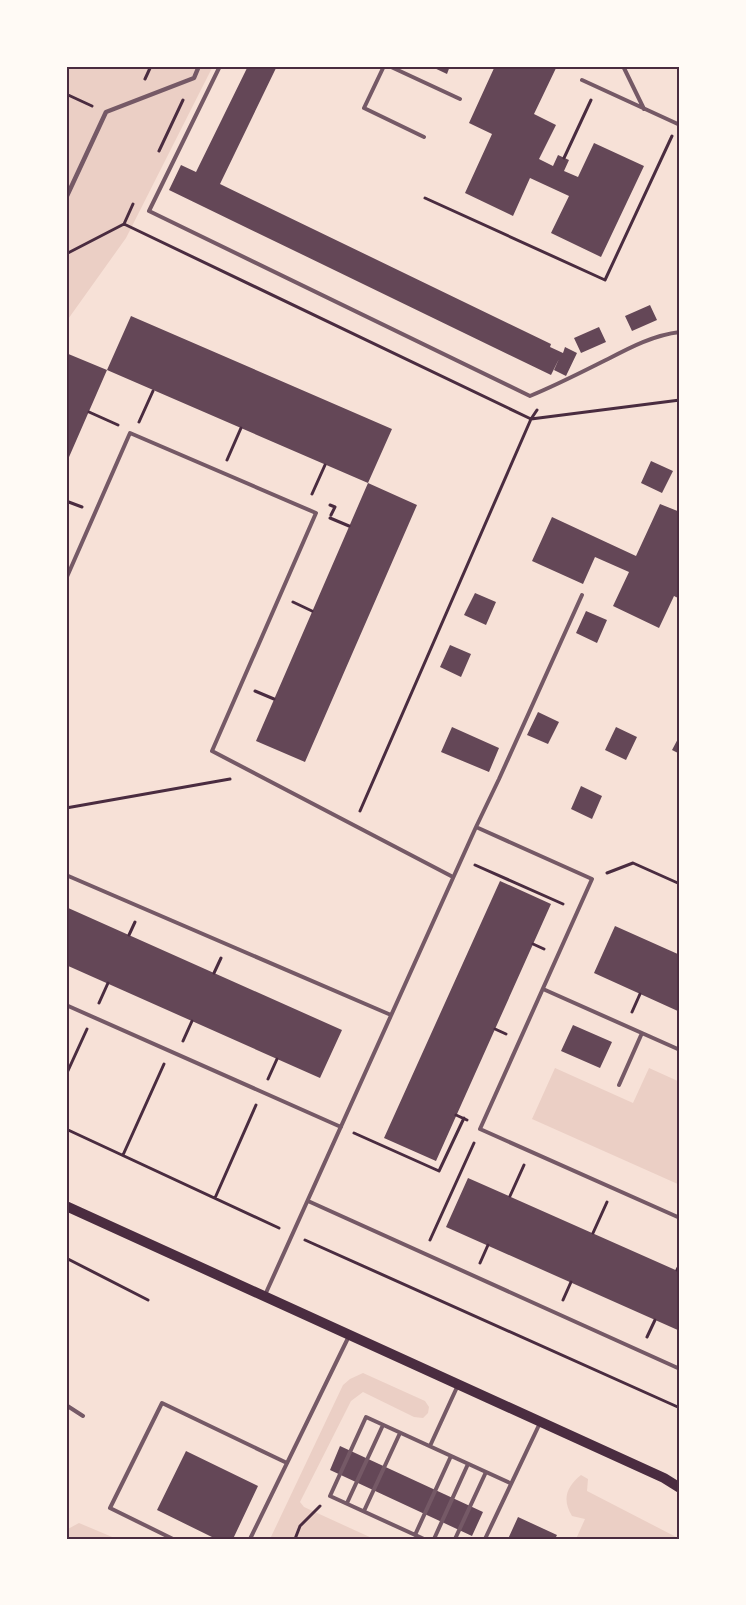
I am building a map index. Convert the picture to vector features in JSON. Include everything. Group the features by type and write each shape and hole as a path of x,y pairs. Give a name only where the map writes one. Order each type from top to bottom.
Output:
{"main road":[{"path":"66,1206 348,1336 664,1478 680,1488"},
{"path":"664,1478 680,1482"}],"street":[{"path":"66,198 106,112 194,78 199,66"}],"lane":[{"path":"220,66 149,211 530,396 628,349 664,334 680,332"},
{"path":"384,66 364,108 424,136"},
{"path":"389,66 460,99"},
{"path":"624,66 644,108"},
{"path":"582,80 679,125"},
{"path":"66,578 130,433 316,513 212,751 453,877"},
{"path":"264,1297 582,595"},
{"path":"476,827 592,879 480,1128 680,1218"},
{"path":"66,874 391,1015"},
{"path":"543,989 680,1050"},
{"path":"66,1005 341,1127"},
{"path":"619,1085 642,1033"},
{"path":"308,1201 680,1369"},
{"path":"250,1539 348,1336"},
{"path":"430,1446 458,1385"},
{"path":"173,1539 110,1508 162,1403 287,1463"},
{"path":"66,1405 83,1416"},
{"path":"424,1539 330,1496 366,1417 510,1483"},
{"path":"485,1539 540,1422"},
{"path":"347,1503 383,1425"},
{"path":"364,1511 400,1433"},
{"path":"415,1535 451,1456"},
{"path":"434,1539 468,1464"},
{"path":"456,1539 486,1472"}],"path":[{"path":"66,94 106,112"},
{"path":"564,158 584,113"},
{"path":"425,198 605,280 679,125"},
{"path":"66,254 124,224 531,419 680,400"},
{"path":"130,419 139,423 153,390"},
{"path":"89,412 118,425"},
{"path":"354,825 531,419"},
{"path":"114,434 120,420"},
{"path":"227,460 241,428"},
{"path":"218,457 235,464"},
{"path":"311,497 325,465"},
{"path":"66,501 82,507 86,498"},
{"path":"326,526 335,507 327,504"},
{"path":"330,518 350,526"},
{"path":"297,594 293,602 312,611"},
{"path":"251,699 258,682"},
{"path":"255,691 274,699"},
{"path":"66,808 255,774"},
{"path":"461,859 578,911"},
{"path":"592,879 633,863 680,884"},
{"path":"129,935 137,918"},
{"path":"533,944 549,951"},
{"path":"214,973 222,956 230,960"},
{"path":"66,1075 108,983"},
{"path":"630,1016 640,994"},
{"path":"186,1034 192,1021"},
{"path":"495,1029 510,1036"},
{"path":"124,1155 170,1051"},
{"path":"271,1072 277,1059"},
{"path":"215,1198 262,1092"},
{"path":"341,1127 439,1171 464,1118 456,1115"},
{"path":"424,1254 480,1128"},
{"path":"66,1129 293,1234 680,1408"},
{"path":"510,1196 530,1151"},
{"path":"593,1233 614,1188"},
{"path":"66,1258 148,1300"},
{"path":"677,1270 680,1264"},
{"path":"295,1539 300,1526 330,1496"}],"shaded area":[{"path":"66,66 213,66 126,238 66,322"},
{"path":"555,1068 633,1103 649,1068 680,1082 680,1185 532,1119"},
{"path":"363,1373 425,1401 429,1407 428,1413 423,1418 414,1417 363,1392 351,1401 300,1502 304,1507 374,1539 270,1539 343,1385 350,1379"},
{"path":"581,1475 588,1479 587,1491 680,1539 576,1539 585,1519 572,1516 566,1499 572,1484"},
{"path":"79,1523 117,1539 66,1539 66,1530"}],"building":[{"path":"248,66 277,66 220,184 551,344 550,347 563,353 565,347 577,353 566,376 554,370 559,359 551,375 169,190 181,165 196,172"},
{"path":"430,66 450,66 447,74"},
{"path":"495,66 557,66 534,114 556,125 539,159 553,166 558,155 569,160 564,171 578,177 594,143 644,166 601,257 551,233 569,196 530,178 513,216 465,193 492,134 469,123"},
{"path":"650,305 657,320 632,331 625,316"},
{"path":"131,316 392,429 368,483 107,370"},
{"path":"599,327 606,342 581,353 574,338"},
{"path":"66,353 107,370 66,464"},
{"path":"651,461 673,471 662,493 641,483"},
{"path":"368,483 417,505 305,762 256,741"},
{"path":"660,504 680,512 680,599 674,596 659,628 613,606 629,572 595,557 583,584 532,561 552,517 636,556"},
{"path":"475,593 496,602 486,625 464,615"},
{"path":"586,611 607,620 597,643 576,633"},
{"path":"450,645 471,654 461,677 440,667"},
{"path":"538,712 559,722 548,744 527,735"},
{"path":"452,727 499,748 489,772 441,752"},
{"path":"616,727 637,737 626,760 605,750"},
{"path":"680,735 680,754 672,750"},
{"path":"581,786 602,796 592,819 571,809"},
{"path":"500,881 551,904 436,1161 384,1138"},
{"path":"66,907 342,1030 320,1078 66,965"},
{"path":"615,926 680,955 680,1012 594,973"},
{"path":"573,1025 612,1042 600,1068 561,1051"},
{"path":"468,1178 680,1272 680,1331 446,1227"},
{"path":"340,1446 483,1512 472,1536 330,1470"},
{"path":"186,1451 258,1486 233,1539 216,1539 157,1510"},
{"path":"518,1517 557,1535 555,1539 508,1539"}]}
